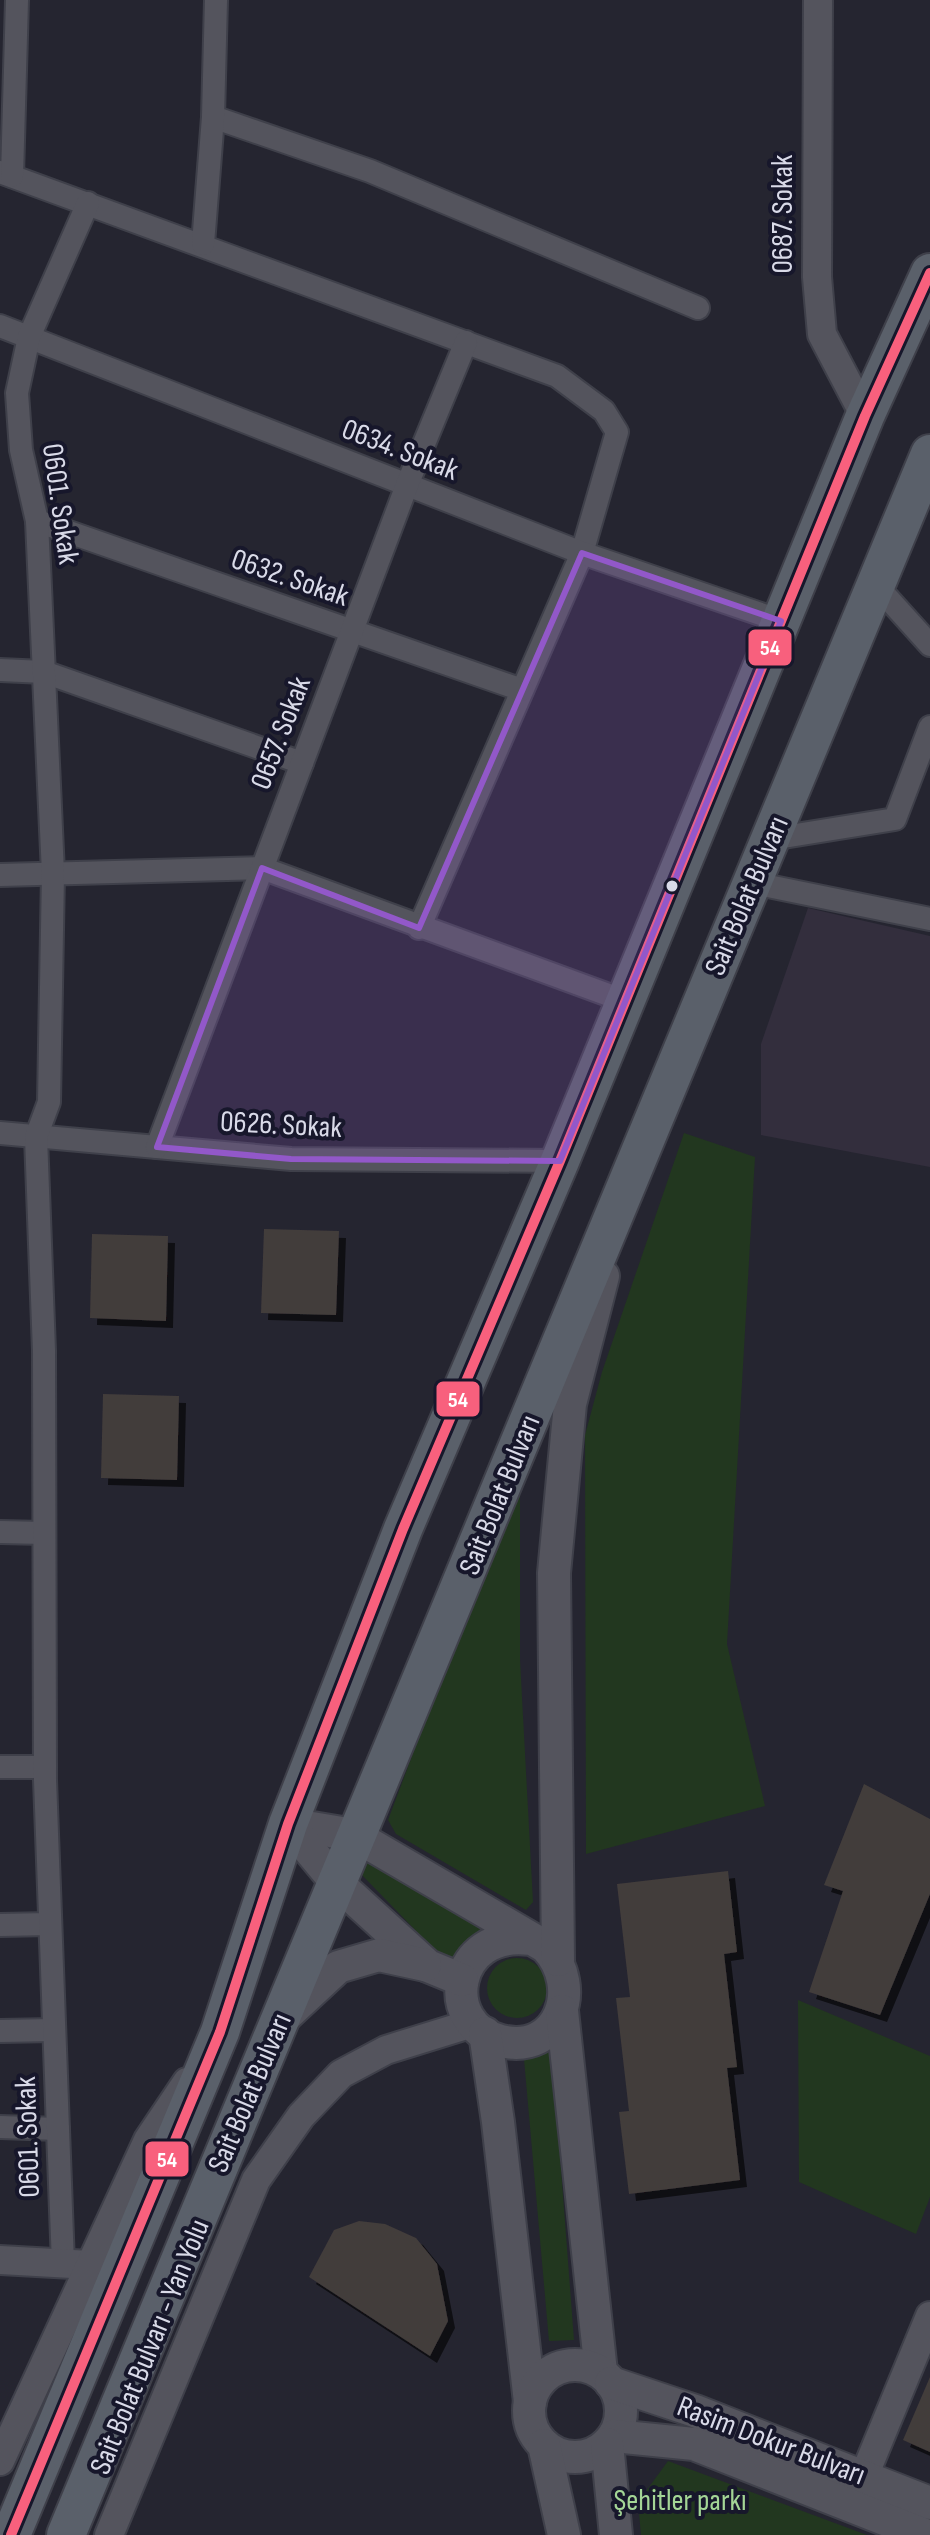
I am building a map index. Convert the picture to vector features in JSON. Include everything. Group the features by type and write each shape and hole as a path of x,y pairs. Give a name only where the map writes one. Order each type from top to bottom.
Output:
{"highway":[{"path":"11,2535 220,2032 288,1824 403,1529 560,1161 865,416 930,273"},
{"name":"Sait Bolat Bulvarı","path":"66,2535 354,1835 446,1624 930,454"}],"main road":[{"path":"558,1960 554,1573 570,1404 630,1179"},
{"path":"288,1824 354,1835 546,1947 558,1960 565,1976 566,1994 562,2011 606,2378 622,2412 610,2440 616,2535"},
{"path":"288,1824 336,1882 428,1966"},
{"path":"530,1939 504,1938 479,1949 468,1963 462,1980 465,2010 479,2028 501,2041 519,2042 551,2027 562,2011"},
{"path":"280,2021 338,1967 379,1955 428,1966 462,1980"},
{"path":"479,2028 498,2122 534,2432 544,2445 564,2535"},
{"path":"530,2402 545,2377 558,2369 587,2367 606,2378"},
{"name":"Rasim Dokur Bulvarı","path":"606,2378 930,2503"},
{"path":"544,2445 570,2457 585,2456 610,2440 694,2444 925,2535"}],"street":[{"path":"17,0 6,174 557,376 604,411 617,432 582,553 419,928"},
{"path":"203,244 213,117 216,0"},
{"name":"0687. Sokak","path":"818,0 817,277 822,334 865,416"},
{"path":"213,117 370,171 698,308"},
{"name":"0601. Sokak","path":"76,2265 58,2129 45,1767 44,1351 36,1137 49,1102 53,873 37,521 21,450 17,393 29,337 88,203"},
{"name":"0634. Sokak","path":"0,326 582,553 781,621"},
{"name":"0657. Sokak","path":"157,1147 407,485 466,342"},
{"name":"0632. Sokak","path":"37,521 522,690"},
{"path":"876,585 930,645"},
{"path":"0,670 44,672 302,763"},
{"path":"771,839 895,819 930,727"},
{"path":"0,875 262,868 625,1001"},
{"path":"753,883 930,919"},
{"name":"0626. Sokak","path":"0,1133 291,1159 560,1161"},
{"path":"0,1532 44,1533"},
{"path":"0,1767 45,1767"},
{"path":"0,1925 50,1924"},
{"name":"Sait Bolat Bulvarı - Yan Yolu","path":"109,2535 256,2180 301,2116 341,2074 386,2050 479,2028"},
{"path":"0,2031 54,2030"},
{"path":"1,2455 76,2265 148,2140 220,2032"},
{"path":"0,2127 58,2129"},
{"path":"0,2260 76,2265"},
{"path":"864,2476 930,2316"}],"highlighted area":[{"path":"582,553 781,621 560,1161 291,1159 157,1147 262,868 419,928"}],"shaded area":[{"path":"808,908 930,936 930,1167 761,1135 761,1044"}],"green space":[{"path":"684,1133 755,1157 727,1644 765,1806 586,1854 585,1435 602,1372"},
{"path":"520,1485 520,1660 533,1902 526,1910 396,1834 388,1820 459,1631"},
{"path":"377,1861 481,1929 450,1966 361,1874 363,1862"},
{"path":"517,1958 538,1967 547,1988 538,2009 517,2018 496,2009 487,1988 496,1967"},
{"path":"798,2000 930,2056 930,2197 916,2234 799,2182"},
{"path":"552,2051 574,2340 549,2341 524,2059"},
{"name":"Şehitler parkı","path":"668,2461 867,2535 641,2535 638,2502"}],"building":[{"path":"264,1229 339,1231 336,1315 261,1313"},
{"path":"92,1234 168,1236 166,1321 90,1318"},
{"path":"103,1394 179,1396 177,1480 101,1478"},
{"path":"864,1784 930,1819 930,1894 880,2015 809,1992 843,1891 824,1885"},
{"path":"728,1871 737,1952 724,1954 737,2067 727,2068 740,2180 629,2194 619,2112 629,2111 616,1998 630,1997 617,1884"},
{"path":"359,2221 385,2224 416,2238 437,2264 448,2321 430,2356 309,2277 334,2230"},
{"path":"930,2377 930,2452 903,2440"}],"transit line":[{"name":"54","path":"11,2535 220,2032 288,1824 403,1529 560,1161 865,416 930,273"}]}
